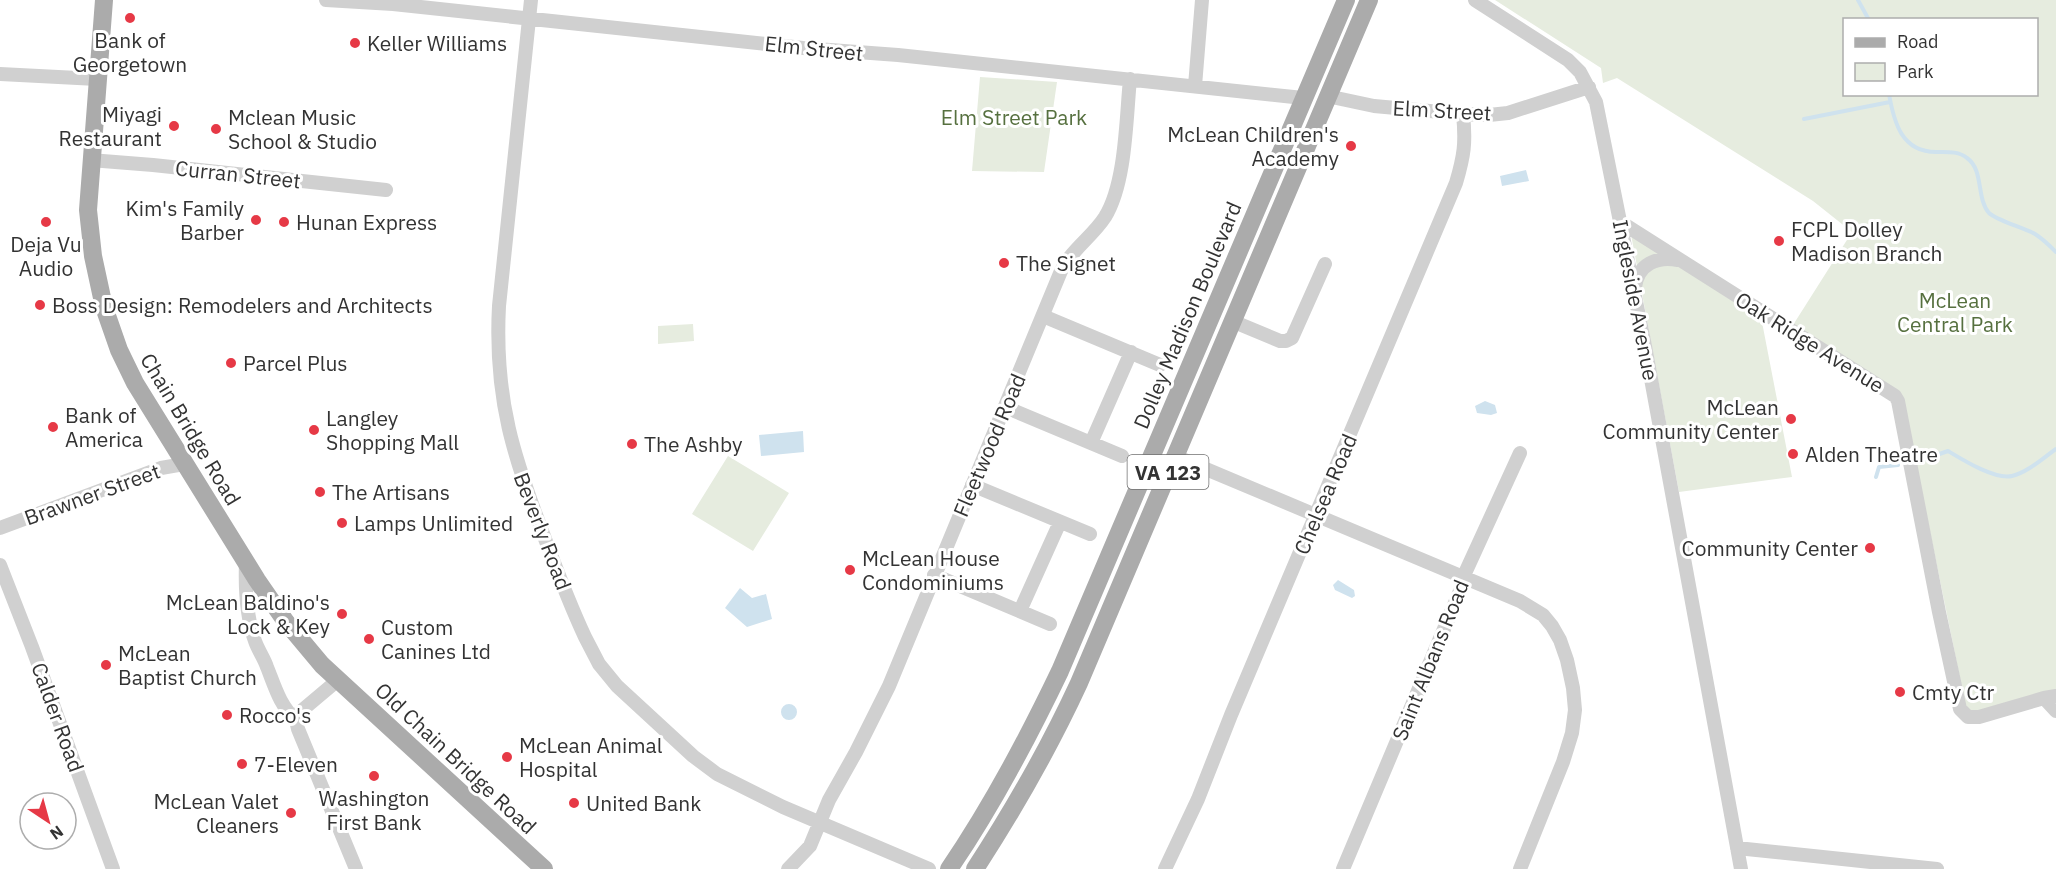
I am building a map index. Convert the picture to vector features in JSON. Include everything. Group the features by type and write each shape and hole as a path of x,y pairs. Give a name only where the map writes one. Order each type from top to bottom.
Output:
{"main road":[{"name":"Chain Bridge Road","path":"104,0 88,197 93,256 104,307 119,350 135,383 184,464 295,634 338,680"},
{"name":"Dolley Madison Boulevard","path":"949,869 1008,774 1060,671 1346,0"},
{"name":"Dolley Madison Boulevard","path":"975,869 1016,804 1069,704 1369,0"},
{"name":"Old Chain Bridge Road","path":"338,680 544,869"}],"street":[{"name":"Elm Street","path":"326,0 393,4 1303,98"},
{"name":"Beverly Road","path":"531,0 498,333 499,363 503,405 511,442 580,627 599,664 611,679 693,756 717,774 752,793 929,869"},
{"path":"1195,86 1202,0"},
{"name":"Ingleside Avenue","path":"1475,0 1568,60 1580,72 1589,87 1599,117 1635,292 1741,869"},
{"path":"0,74 97,79"},
{"name":"Fleetwood Road","path":"788,869 810,846 829,800 889,686 1064,265 1072,253 1105,218 1115,196 1122,160 1130,79"},
{"name":"Elm Street","path":"1327,96 1374,106 1489,115 1508,113 1589,87"},
{"name":"Chelsea Road","path":"1165,869 1198,799 1231,715 1456,183 1466,142 1463,114"},
{"name":"Curran Street","path":"90,160 386,190"},
{"name":"Oak Ridge Avenue","path":"1622,224 1895,396 1898,401 1936,602 1960,709 1968,717 1979,717 2050,697"},
{"path":"1635,292 1640,274 1650,262 1666,258 1679,260"},
{"path":"1232,321 1280,341 1292,338 1325,264"},
{"path":"1043,316 1160,365"},
{"path":"1091,443 1131,352"},
{"path":"1005,407 1122,456"},
{"name":"Saint Albans Road","path":"1343,869 1466,572 1520,453"},
{"path":"1175,456 1520,602 1537,611 1552,626 1567,660 1573,688 1574,723 1563,762 1520,869"},
{"name":"Brawner Street","path":"0,528 161,468 184,464"},
{"path":"972,484 1090,534"},
{"path":"1020,611 1060,522"},
{"path":"246,562 248,611 258,648 281,701 288,713 296,720 356,869"},
{"name":"Calder Road","path":"0,565 113,869"},
{"path":"934,575 1050,624"},
{"path":"296,720 300,712 338,680"},
{"path":"2050,697 2056,711"},
{"path":"1737,848 1937,869"}],"green space":[{"name":"McLean Central Park","path":"1495,0 2056,0 2056,701 1968,717 1903,400 1793,325 1852,232 1813,201 1617,78 1603,83 1601,68"},
{"name":"Elm Street Park","path":"980,77 1057,82 1044,172 972,171"},
{"path":"1630,229 1761,317 1792,477 1679,492"},
{"path":"693,324 694,341 658,344 658,326"},
{"path":"728,456 789,493 753,551 692,514"}],"water":[{"path":"1526,170 1529,181 1502,186 1500,176"},
{"path":"1485,401 1495,405 1497,413 1491,415 1477,413 1475,406"},
{"path":"803,431 804,452 761,456 759,435"},
{"path":"1338,580 1354,590 1355,596 1352,598 1335,590 1333,585"},
{"path":"740,588 752,598 766,594 772,619 747,627 725,608"},
{"path":"789,704 795,706 797,712 795,718 789,720 783,718 781,712 783,706"}],"waterway":[{"path":"1858,0 1868,18"},
{"path":"1889,96 1897,125 1908,141 1924,151 1957,153 1967,158 1976,170 1982,200 1989,213 2035,234 2056,252"},
{"path":"1804,119 1890,102"},
{"path":"1925,459 1948,451 1988,472 2012,476 2030,468 2056,449"},
{"path":"1876,477 1879,467 1898,465"}],"place":[{"name":"Bank of Georgetown","path":"130,18"},
{"name":"Keller Williams","path":"355,43"},
{"name":"Miyagi Restaurant","path":"174,126"},
{"name":"Mclean Music School & Studio","path":"216,129"},
{"name":"McLean Children's Academy","path":"1351,146"},
{"name":"Kim's Family Barber","path":"256,220"},
{"name":"Deja Vu Audio","path":"46,222"},
{"name":"Hunan Express","path":"284,222"},
{"name":"FCPL Dolley Madison Branch","path":"1779,241"},
{"name":"The Signet","path":"1004,263"},
{"name":"Boss Design: Remodelers and Architects","path":"40,305"},
{"name":"Parcel Plus","path":"231,363"},
{"name":"McLean Community Center","path":"1791,419"},
{"name":"Bank of America","path":"53,427"},
{"name":"Langley Shopping Mall","path":"314,430"},
{"name":"The Ashby","path":"632,444"},
{"name":"Alden Theatre","path":"1793,454"},
{"name":"The Artisans","path":"320,492"},
{"name":"Lamps Unlimited","path":"342,523"},
{"name":"Community Center","path":"1870,548"},
{"name":"McLean House Condominiums","path":"850,570"},
{"name":"McLean Baldino's Lock & Key","path":"342,614"},
{"name":"Custom Canines Ltd","path":"369,639"},
{"name":"McLean Baptist Church","path":"106,665"},
{"name":"Cmty Ctr","path":"1900,692"},
{"name":"Rocco's","path":"227,715"},
{"name":"McLean Animal Hospital","path":"507,757"},
{"name":"7-Eleven","path":"242,764"},
{"name":"Washington First Bank","path":"374,776"},
{"name":"United Bank","path":"574,803"},
{"name":"McLean Valet Cleaners","path":"291,813"}]}
